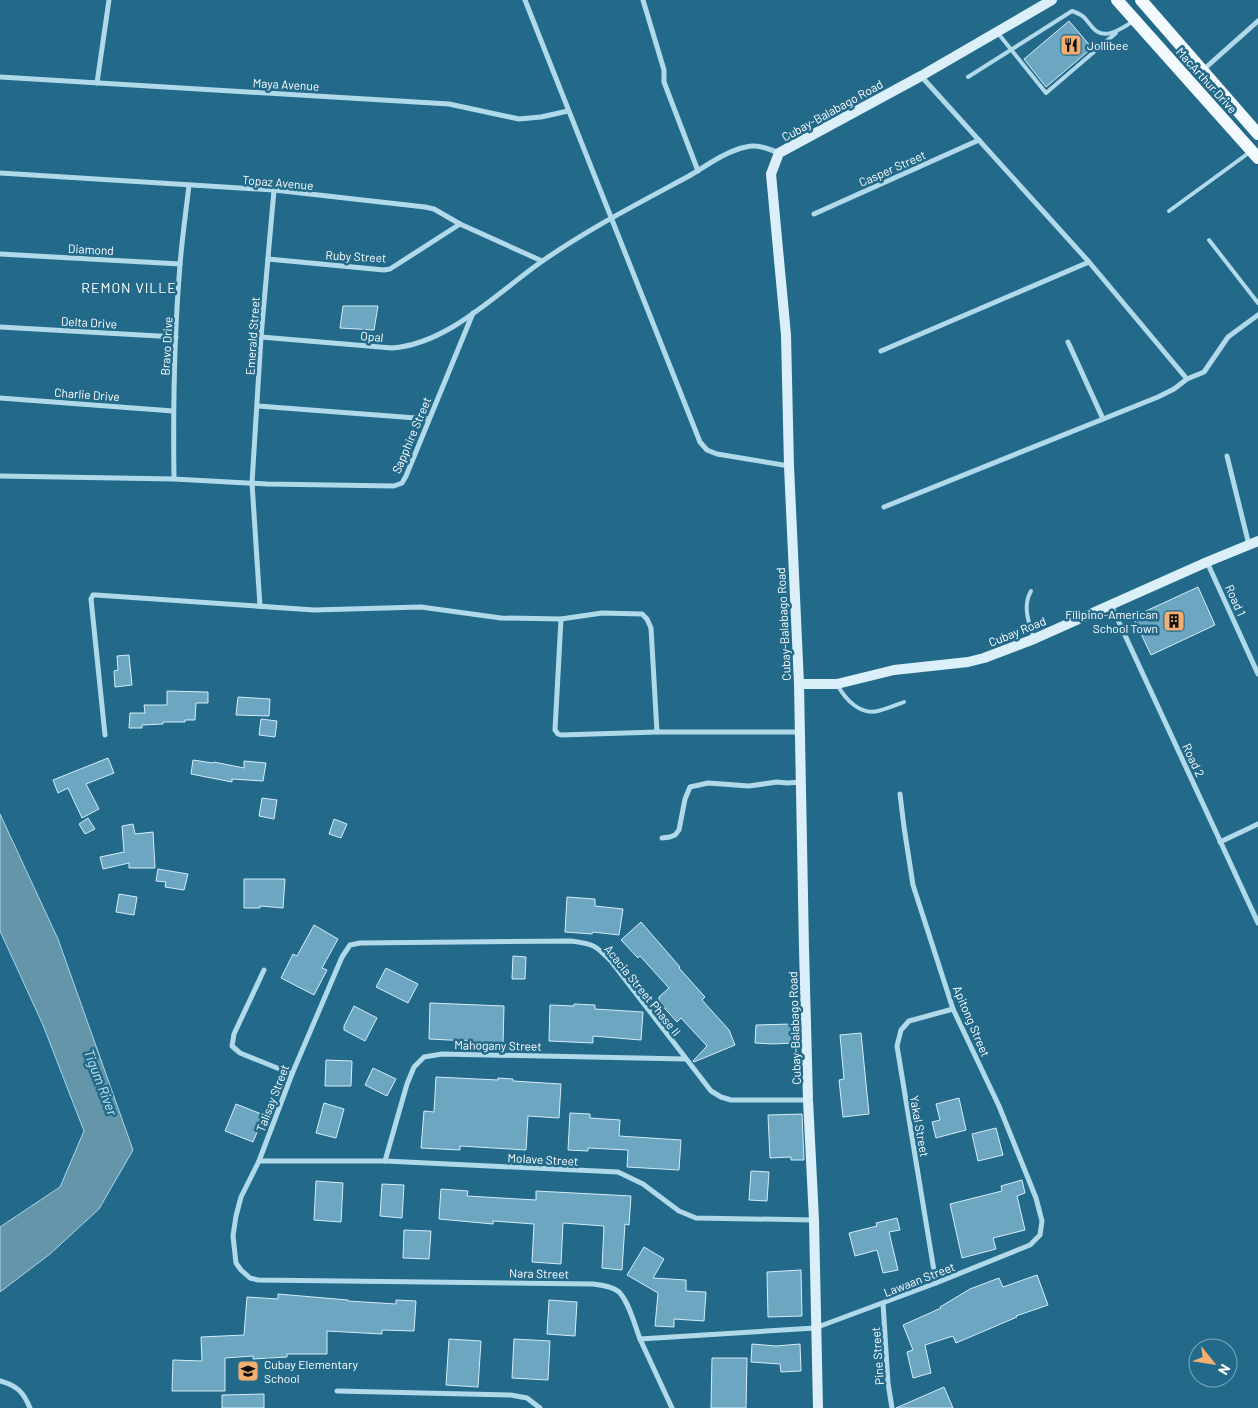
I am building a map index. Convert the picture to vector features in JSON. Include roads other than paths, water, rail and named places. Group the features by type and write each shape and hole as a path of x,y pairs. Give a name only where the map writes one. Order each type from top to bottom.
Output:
{"main road":[{"name":"Cubay-Balabago Road","path":"818,1408 814,1220 808,1100 804,949 802,782 789,466 786,335 771,174 779,153 921,76 1052,0"},
{"name":"MacArthur Drive","path":"1117,0 1255,154"},
{"path":"1141,0 1258,134"},
{"name":"Cubay Road","path":"799,684 836,684 894,670 968,662 984,658 1034,639 1207,562 1253,544"}],"street":[{"path":"97,83 109,0"},
{"path":"525,0 700,442 707,450 717,454 789,466"},
{"path":"643,0 664,70 664,82 698,171"},
{"path":"1202,70 1258,21"},
{"name":"Maya Avenue","path":"0,76 449,104 519,119 541,117 568,111"},
{"path":"921,76 1090,262 1187,379"},
{"name":"Casper Street","path":"814,214 979,140"},
{"name":"Opal","path":"261,337 392,348 420,342 448,329 473,313 542,261 612,218 730,153 747,146 763,147 779,153"},
{"name":"Topaz Avenue","path":"0,173 274,190 425,207 434,209 460,224 542,261"},
{"name":"Bravo Drive","path":"174,479 173,411 176,337 180,264 189,185"},
{"name":"Emerald Street","path":"260,606 252,483 261,337 274,190"},
{"name":"Ruby Street","path":"268,259 390,269 460,224"},
{"name":"Diamond","path":"0,254 180,264"},
{"path":"882,351 1090,262"},
{"name":"Sapphire Street","path":"0,476 394,486 402,483 406,476 473,313"},
{"path":"884,507 1174,389 1187,379 1204,372 1228,337 1258,316"},
{"name":"Delta Drive","path":"0,327 176,337"},
{"path":"1068,342 1103,419"},
{"name":"Charlie Drive","path":"0,398 173,411"},
{"path":"258,406 429,419"},
{"path":"1227,456 1253,544"},
{"name":"Road 1","path":"1207,562 1258,674"},
{"path":"104,735 91,599 96,595 314,610 421,607 502,618 561,619 602,613 642,614 648,619 651,628 657,732"},
{"name":"Road 2","path":"1111,604 1258,923"},
{"path":"561,619 555,730 558,734 799,732"},
{"path":"662,838 675,835 679,830 685,799 690,787 708,783 749,786 777,782 802,782"},
{"name":"Apitong Street","path":"900,794 913,885 953,1010 999,1106 1036,1198 1042,1221 1040,1235 1030,1246"},
{"path":"1220,842 1258,824"},
{"name":"Acacia Street Phase II","path":"350,945 360,943 591,943 611,961 685,1060 711,1091 731,1100 808,1100"},
{"name":"Talisay Street","path":"236,1263 233,1236 241,1197 259,1160 292,1074 342,957 350,945"},
{"path":"264,970 234,1034 232,1046 240,1053 292,1074"},
{"name":"Yakal Street","path":"936,1283 896,1046 901,1030 909,1021 953,1010"},
{"name":"Mahogany Street","path":"385,1161 407,1084 414,1067 424,1056 442,1054 685,1060"},
{"name":"Molave Street","path":"259,1160 385,1161 618,1172 643,1184 679,1212 696,1218 814,1220"},
{"name":"Lawaan Street","path":"815,1328 1030,1246"},
{"name":"Nara Street","path":"236,1263 250,1278 258,1280 593,1284 608,1287 618,1292 626,1304 672,1408"},
{"name":"Pine Street","path":"884,1303 888,1383 892,1408"},
{"path":"640,1339 815,1328"},
{"path":"0,1381 20,1390 30,1408"},
{"path":"338,1390 511,1395 527,1398 540,1408"}],"lane":[{"path":"968,77 1072,11 1083,14 1095,30 1103,34 1119,30"},
{"path":"998,32 1046,93 1119,30 1135,20"},
{"path":"1169,211 1255,154"},
{"path":"1208,240 1258,303"},
{"path":"1031,591 1026,600 1034,639"},
{"path":"836,684 851,703 868,711 877,711 904,702"}],"water":[{"name":"Tigum River","path":"0,814 58,939 133,1150 99,1209 50,1254 0,1292 0,1227 60,1187 84,1131 43,1025 0,931"}],"place":[{"name":"Jollibee","path":"1071,45"},
{"name":"Filipino-American School Town","path":"1174,621"},
{"name":"Cubay Elementary School","path":"248,1371"}],"district":[{"name":"REMON VILLE","path":"129,287"}]}
